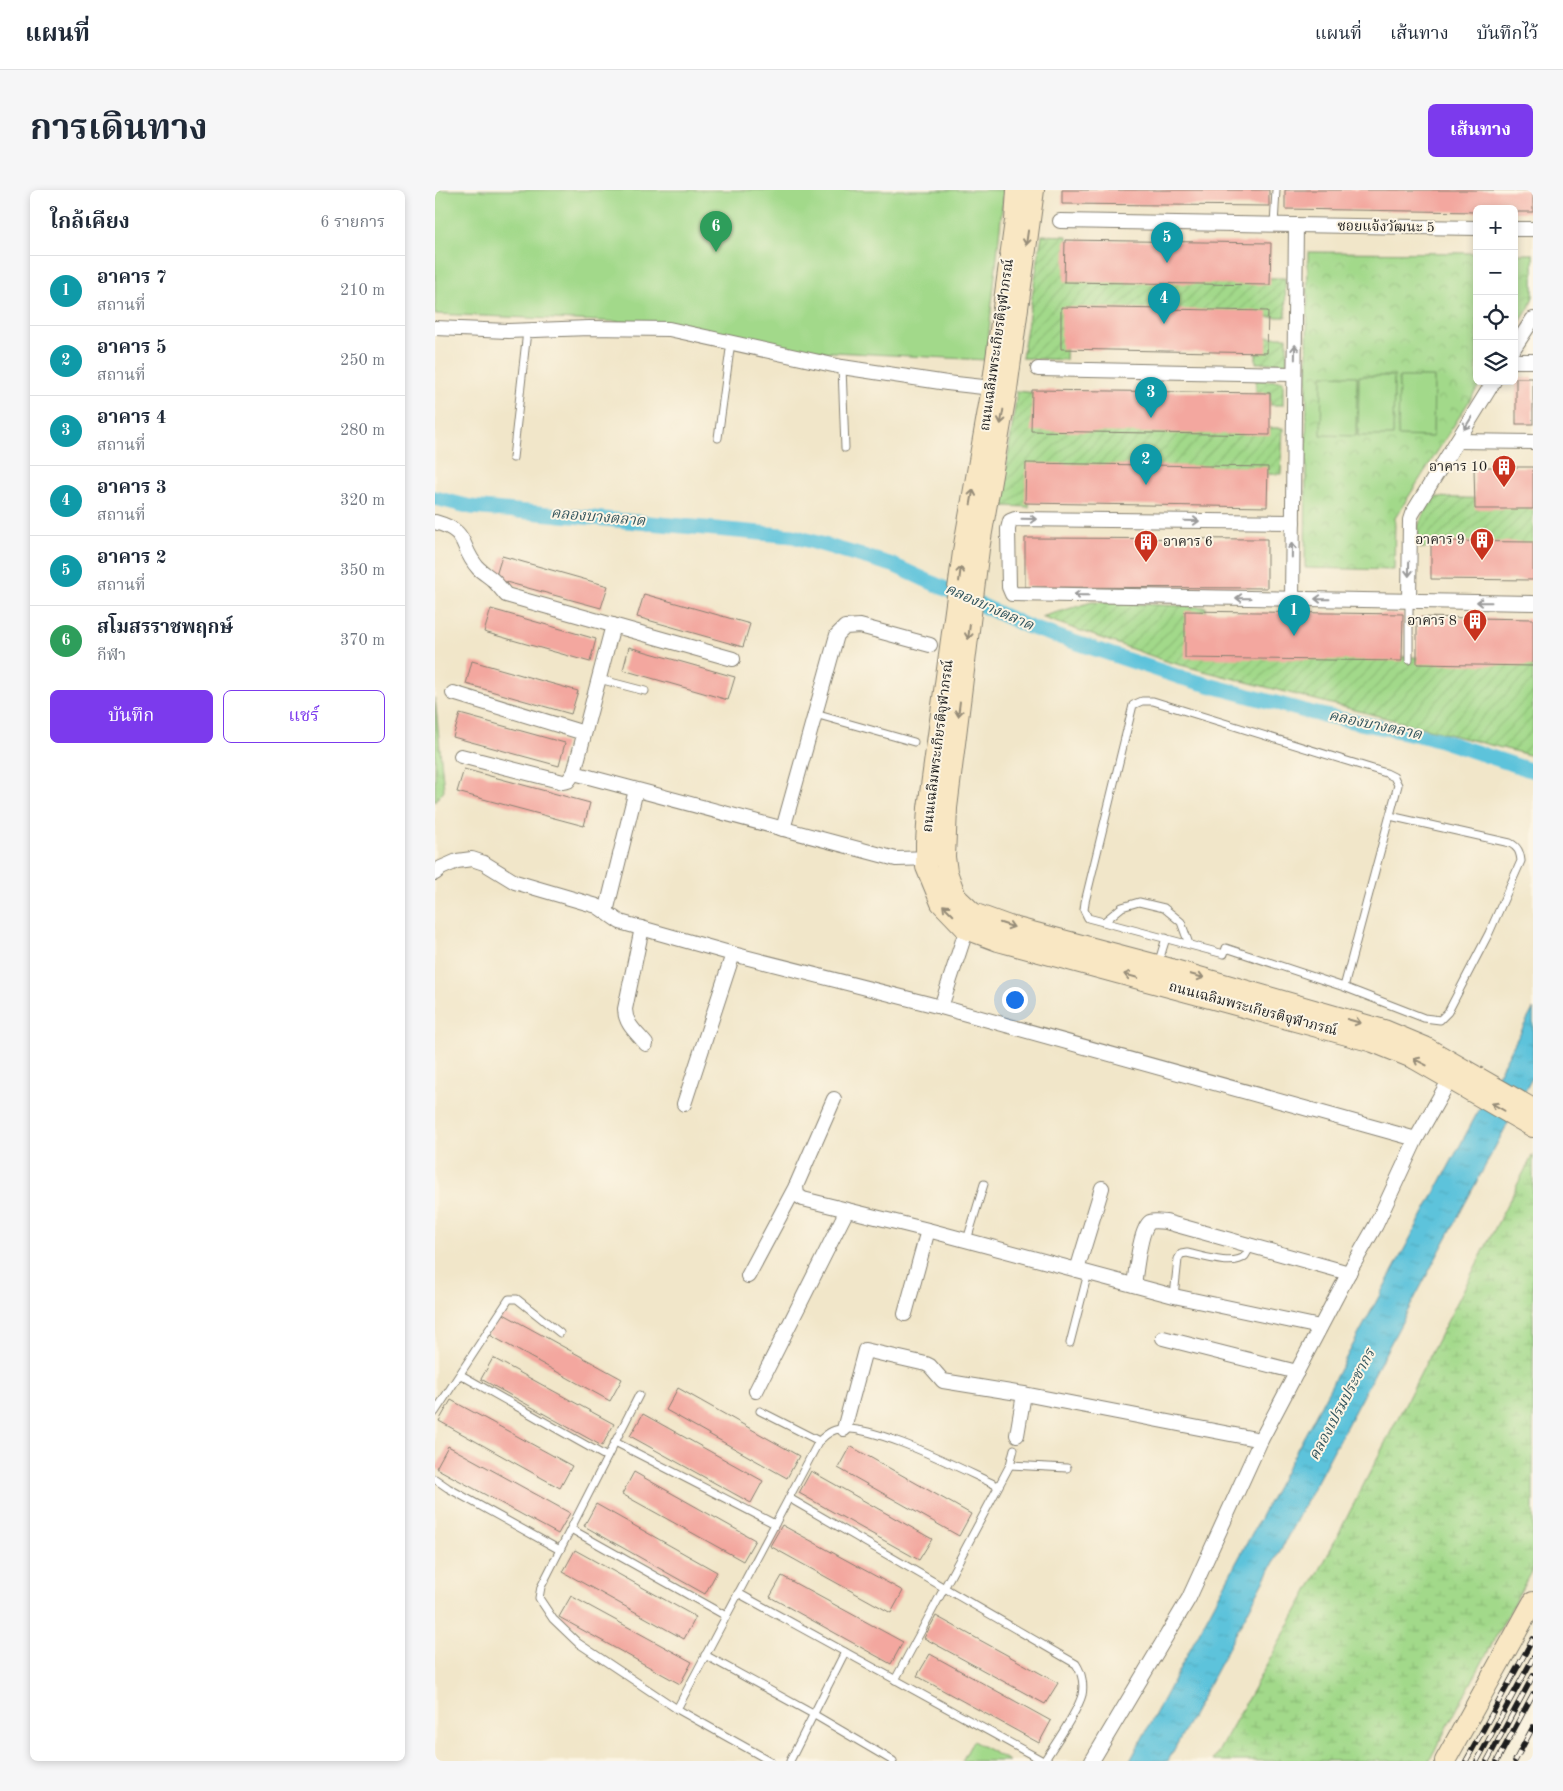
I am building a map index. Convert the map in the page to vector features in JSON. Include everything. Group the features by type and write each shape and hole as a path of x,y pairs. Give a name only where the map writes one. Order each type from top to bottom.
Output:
{"street":[{"name":"ถนนเฉลิมพระเกียรติจุฬาภรณ์","path":"999,388 1017,190"},
{"name":"ถนนเฉลิมพระเกียรติจุฬาภรณ์","path":"1034,190 971,547 957,659 947,808 935,858 947,872 956,897 969,921 1009,926 1155,973 1384,1030 1425,1046 1533,1128"},
{"name":"ซอยแจ้งวัฒนะ 5","path":"1060,221 1473,228"},
{"path":"1292,599 1296,225"},
{"path":"1518,229 1533,229"},
{"path":"1518,342 1533,319"},
{"path":"435,328 527,331 589,328 669,329 842,367 947,383 999,388"},
{"path":"1518,361 1533,361"},
{"path":"1038,369 1294,374"},
{"path":"1409,601 1410,520 1412,514 1492,385"},
{"path":"1457,441 1533,442"},
{"path":"1293,522 1015,519 1010,521 1008,529 1009,587 1012,594 1533,603"},
{"path":"435,522 457,530 462,537 469,556 479,569 507,595 733,659"},
{"path":"461,756 563,782 568,780 573,773 613,626"},
{"path":"783,829 837,635 845,627 860,626 931,645"},
{"path":"453,693 584,733"},
{"path":"573,773 896,859 935,858"},
{"path":"606,912 636,790"},
{"path":"435,873 441,868 457,861 472,859 484,863 515,882 597,906 620,922 733,954 941,1007 1416,1139"},
{"path":"941,1007 969,921"},
{"path":"642,928 625,1009 625,1017 646,1044"},
{"path":"684,1104 733,954"},
{"name":"ถนนเฉลิมพระเกียรติจุฬาภรณ์","path":"1461,1075 1533,1109"},
{"path":"1092,1761 1189,1598 1261,1440 1376,1225 1416,1139 1461,1075"},
{"path":"748,1276 796,1186 834,1099"},
{"path":"796,1186 797,1195 803,1199 967,1240 1174,1296 1320,1327"},
{"path":"1083,1271 1102,1188"},
{"path":"756,1391 847,1210"},
{"path":"1134,1285 1143,1235 1147,1226 1154,1221 1166,1222 1349,1273"},
{"path":"905,1314 928,1230"},
{"path":"1163,1338 1297,1372"},
{"path":"844,1429 865,1350 926,1364 943,1381 1023,1394 1261,1440"},
{"path":"1017,1435 1023,1394"},
{"path":"1445,1761 1533,1602"}],"lane":[{"path":"1274,224 1275,190"},
{"path":"513,458 527,331"},
{"path":"718,438 731,342"},
{"path":"842,367 845,448"},
{"path":"1409,601 1409,660"},
{"path":"599,679 645,691"},
{"path":"1344,988 1398,785 1394,777 1153,701 1143,701 1133,705 1085,902 1084,910 1089,918 1224,954 1226,948 1344,988 1424,1018 1440,1020 1449,1012 1485,941 1521,861 1520,853 1517,846 1510,843 1390,816"},
{"path":"815,714 914,742"},
{"path":"1105,921 1122,907 1139,902 1164,908 1181,922 1189,944"},
{"path":"1155,973 1166,938"},
{"path":"967,1240 984,1184"},
{"path":"1174,1296 1181,1254 1236,1261 1244,1257 1251,1246"},
{"path":"1070,1343 1083,1271"},
{"path":"435,1412 509,1299 517,1299 560,1333"},
{"path":"461,1375 607,1457"},
{"path":"639,1395 559,1550 539,1598 547,1612 577,1642 677,1709 770,1761"},
{"path":"760,1411 819,1441"},
{"path":"677,1709 819,1441 829,1432 844,1429 882,1436 998,1486"},
{"path":"615,1442 775,1524"},
{"path":"895,1680 1010,1466 1014,1449"},
{"path":"1010,1466 1067,1468"},
{"path":"435,1479 559,1550"},
{"path":"738,1594 1044,1761 1081,1697 1083,1685 1079,1669 1073,1662 789,1498"},
{"path":"571,1529 726,1616"},
{"path":"790,1761 845,1652"},
{"path":"705,1655 813,1714 893,1761"}],"green space":[{"path":"435,190 1004,190 986,360 796,350 671,324 435,314"},
{"path":"1042,235 1067,236 1067,277 1285,278 1286,317 1067,315 1066,360 1022,358"},
{"path":"1308,252 1473,253 1473,385 1479,385 1395,518 1394,570 1305,568"},
{"path":"1518,254 1533,254 1533,296 1529,308 1518,325"},
{"path":"1267,337 1287,337 1287,363 1256,363 1256,352"},
{"path":"1322,375 1357,376 1356,436 1321,435"},
{"path":"1359,376 1394,376 1393,436 1358,436"},
{"path":"1399,377 1434,377 1433,437 1398,436"},
{"path":"1256,380 1283,381 1283,405 1270,405 1270,393 1256,393"},
{"path":"1017,391 1037,393 1038,426 1283,428 1281,474 1030,476 1029,507 1001,506"},
{"path":"1430,497 1533,500 1533,548 1419,548 1418,527"},
{"path":"1092,602 1206,607 1207,652 1533,660 1533,756 1169,662 1041,617"},
{"path":"435,697 444,790 435,802"},
{"path":"1533,1154 1533,1568 1429,1761 1213,1761 1323,1564"},
{"path":"973,1741 1009,1761 962,1761"}],"water":[{"name":"คลองเปรมประชากร","path":"1533,1009 1533,1076 1168,1761 1130,1761"}],"building":[{"path":"1062,190 1269,190 1269,206 1062,204"},
{"path":"1285,190 1533,190 1533,212 1518,212 1518,205 1473,205 1473,212 1285,209"},
{"path":"1065,240 1271,243 1270,285 1064,282"},
{"path":"1061,307 1268,311 1267,353 1061,349"},
{"path":"1518,378 1533,378 1533,424 1516,424 1516,385 1518,385"},
{"path":"1032,390 1270,393 1270,435 1031,431"},
{"path":"1026,463 1268,467 1267,507 1025,503"},
{"name":"อาคาร 10","path":"1474,467 1533,467 1533,509 1475,509"},
{"name":"อาคาร 6","path":"1025,538 1267,539 1267,588 1025,587"},
{"name":"อาคาร 9","path":"1431,541 1533,542 1533,580 1431,579"},
{"path":"502,556 608,586 601,608 495,579"},
{"path":"644,594 750,624 743,647 637,617"},
{"path":"491,609 596,639 590,662 484,632"},
{"path":"1185,611 1403,614 1402,661 1185,658"},
{"name":"อาคาร 8","path":"1417,617 1533,619 1533,666 1417,664"},
{"path":"629,647 735,677 728,700 623,670"},
{"path":"472,661 578,691 571,714 466,684"},
{"path":"460,714 565,743 559,766 453,737"},
{"path":"464,769 590,803 584,826 457,792"},
{"path":"500,1312 622,1379 610,1401 488,1334"},
{"path":"493,1358 614,1424 602,1446 481,1379"},
{"path":"678,1388 799,1456 787,1478 666,1410"},
{"path":"451,1400 572,1466 560,1488 439,1421"},
{"path":"643,1414 763,1481 751,1503 630,1436"},
{"path":"448,1446 570,1513 558,1534 436,1468"},
{"path":"850,1446 971,1514 959,1536 838,1468"},
{"path":"811,1471 932,1539 919,1560 799,1493"},
{"path":"634,1472 755,1540 743,1561 622,1494"},
{"path":"596,1504 717,1572 705,1594 584,1526"},
{"path":"782,1525 903,1591 891,1613 770,1546"},
{"path":"575,1550 696,1617 684,1639 563,1572"},
{"path":"782,1576 903,1642 891,1664 770,1597"},
{"path":"571,1596 692,1662 680,1684 559,1617"},
{"path":"936,1616 1058,1683 1045,1704 924,1638"},
{"path":"930,1654 1051,1721 1039,1743 917,1676"}],"waterway":[{"name":"คลองบางตลาด","path":"435,498 471,507 793,536 893,565 1029,627 1179,677 1312,713 1437,739 1533,771"}],"railway":[{"path":"1466,1761 1533,1639"},
{"path":"1477,1761 1533,1658"},
{"path":"1487,1761 1533,1676"},
{"path":"1497,1761 1533,1694"},
{"path":"1515,1761 1533,1727"}],"place":[{"name":"สโมสรราชพฤกษ์","path":"716,252"},
{"name":"อาคาร 2","path":"1167,263"},
{"name":"อาคาร 3","path":"1164,324"},
{"name":"อาคาร 4","path":"1151,418"},
{"name":"อาคาร 5","path":"1146,485"},
{"name":"อาคาร 10","path":"1504,488"},
{"name":"อาคาร 9","path":"1482,561"},
{"name":"อาคาร 6","path":"1146,563"},
{"name":"อาคาร 7","path":"1294,636"},
{"name":"อาคาร 8","path":"1475,642"}]}
